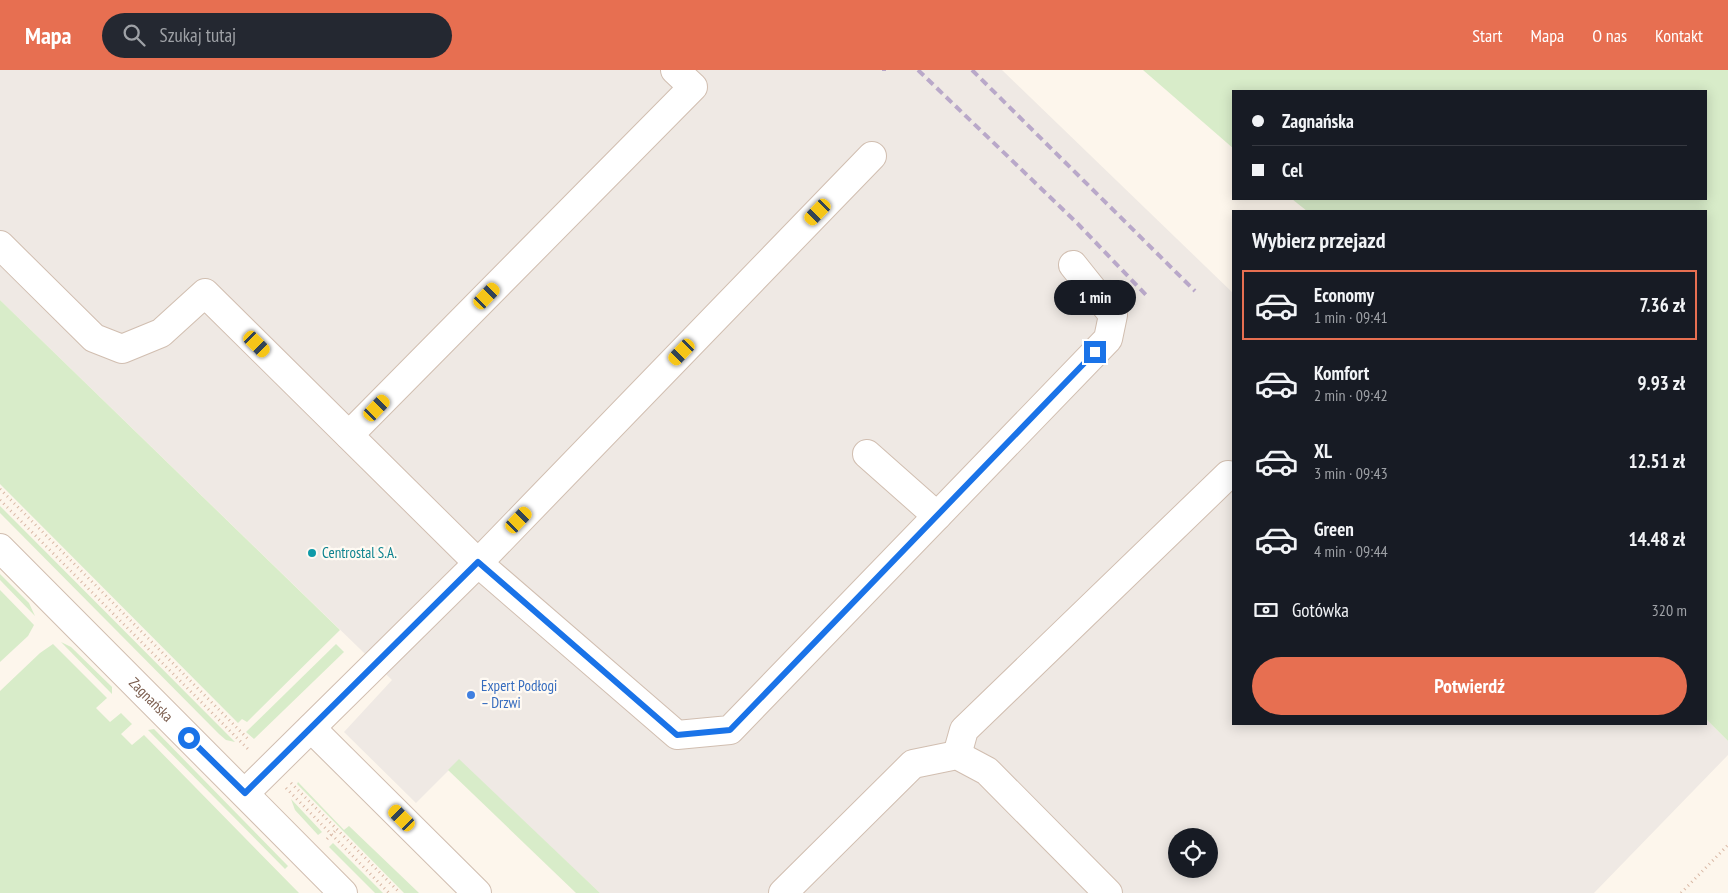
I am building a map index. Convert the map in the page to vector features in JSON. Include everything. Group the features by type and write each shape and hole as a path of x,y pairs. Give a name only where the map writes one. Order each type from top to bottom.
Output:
{"street":[{"path":"349,435 693,87 675,70"},
{"path":"245,793 478,562 872,156"},
{"path":"0,245 94,338 122,349 161,333 205,293 478,562 677,735 730,730 1108,339 1113,315 1073,265"},
{"path":"867,454 936,516"},
{"path":"957,755 964,730 1228,475"},
{"name":"Zagnańska","path":"0,548 343,893"},
{"path":"311,728 477,893"},
{"path":"783,893 913,764 957,755 987,771 1108,893"}],"path":[{"path":"0,489 250,741"},
{"path":"0,500 242,743"},
{"path":"290,782 400,893"},
{"path":"289,792 389,893"},
{"path":"324,842 337,829"},
{"path":"1681,893 1728,846"}],"shaded area":[{"path":"0,70 1002,70 1232,292 1232,725 1707,725 1707,720 1728,741 1728,755 1594,893 600,893 459,760 416,803 344,732 392,680 0,300"}],"green space":[{"path":"1143,70 1728,70 1728,741 1707,720 1707,210 1306,210 1293,200 1707,200 1707,90 1232,90 1232,147"},
{"path":"0,300 340,630 247,722 242,719 238,723 0,484"},
{"path":"0,506 235,742 226,740 219,734 0,513"},
{"path":"0,574 29,603 35,616 0,580"},
{"path":"0,590 34,625 28,636 0,662"},
{"path":"61,642 71,647 112,687 112,694"},
{"path":"53,644 107,698 96,708 110,722 121,713 132,724 121,734 132,745 144,735 299,893 0,893 0,691 40,653"},
{"path":"336,644 344,652 254,739 246,732"},
{"path":"154,729 288,866 285,869 148,730"},
{"path":"459,759 600,893 576,893 448,770"},
{"path":"298,782 344,830 349,826 419,893 404,893 297,784"},
{"path":"291,799 322,832 318,835 295,810"},
{"path":"333,843 383,893 375,893 329,847"}],"railway":[{"path":"918,70 1078,224 1146,295"},
{"path":"972,70 1195,291"}],"place":[{"name":"Centrostal S.A.","path":"312,553"},
{"name":"Expert Podłogi – Drzwi","path":"471,695"}],"route":[{"path":"189,738 245,793 478,562 677,735 730,730 1095,352"}]}
